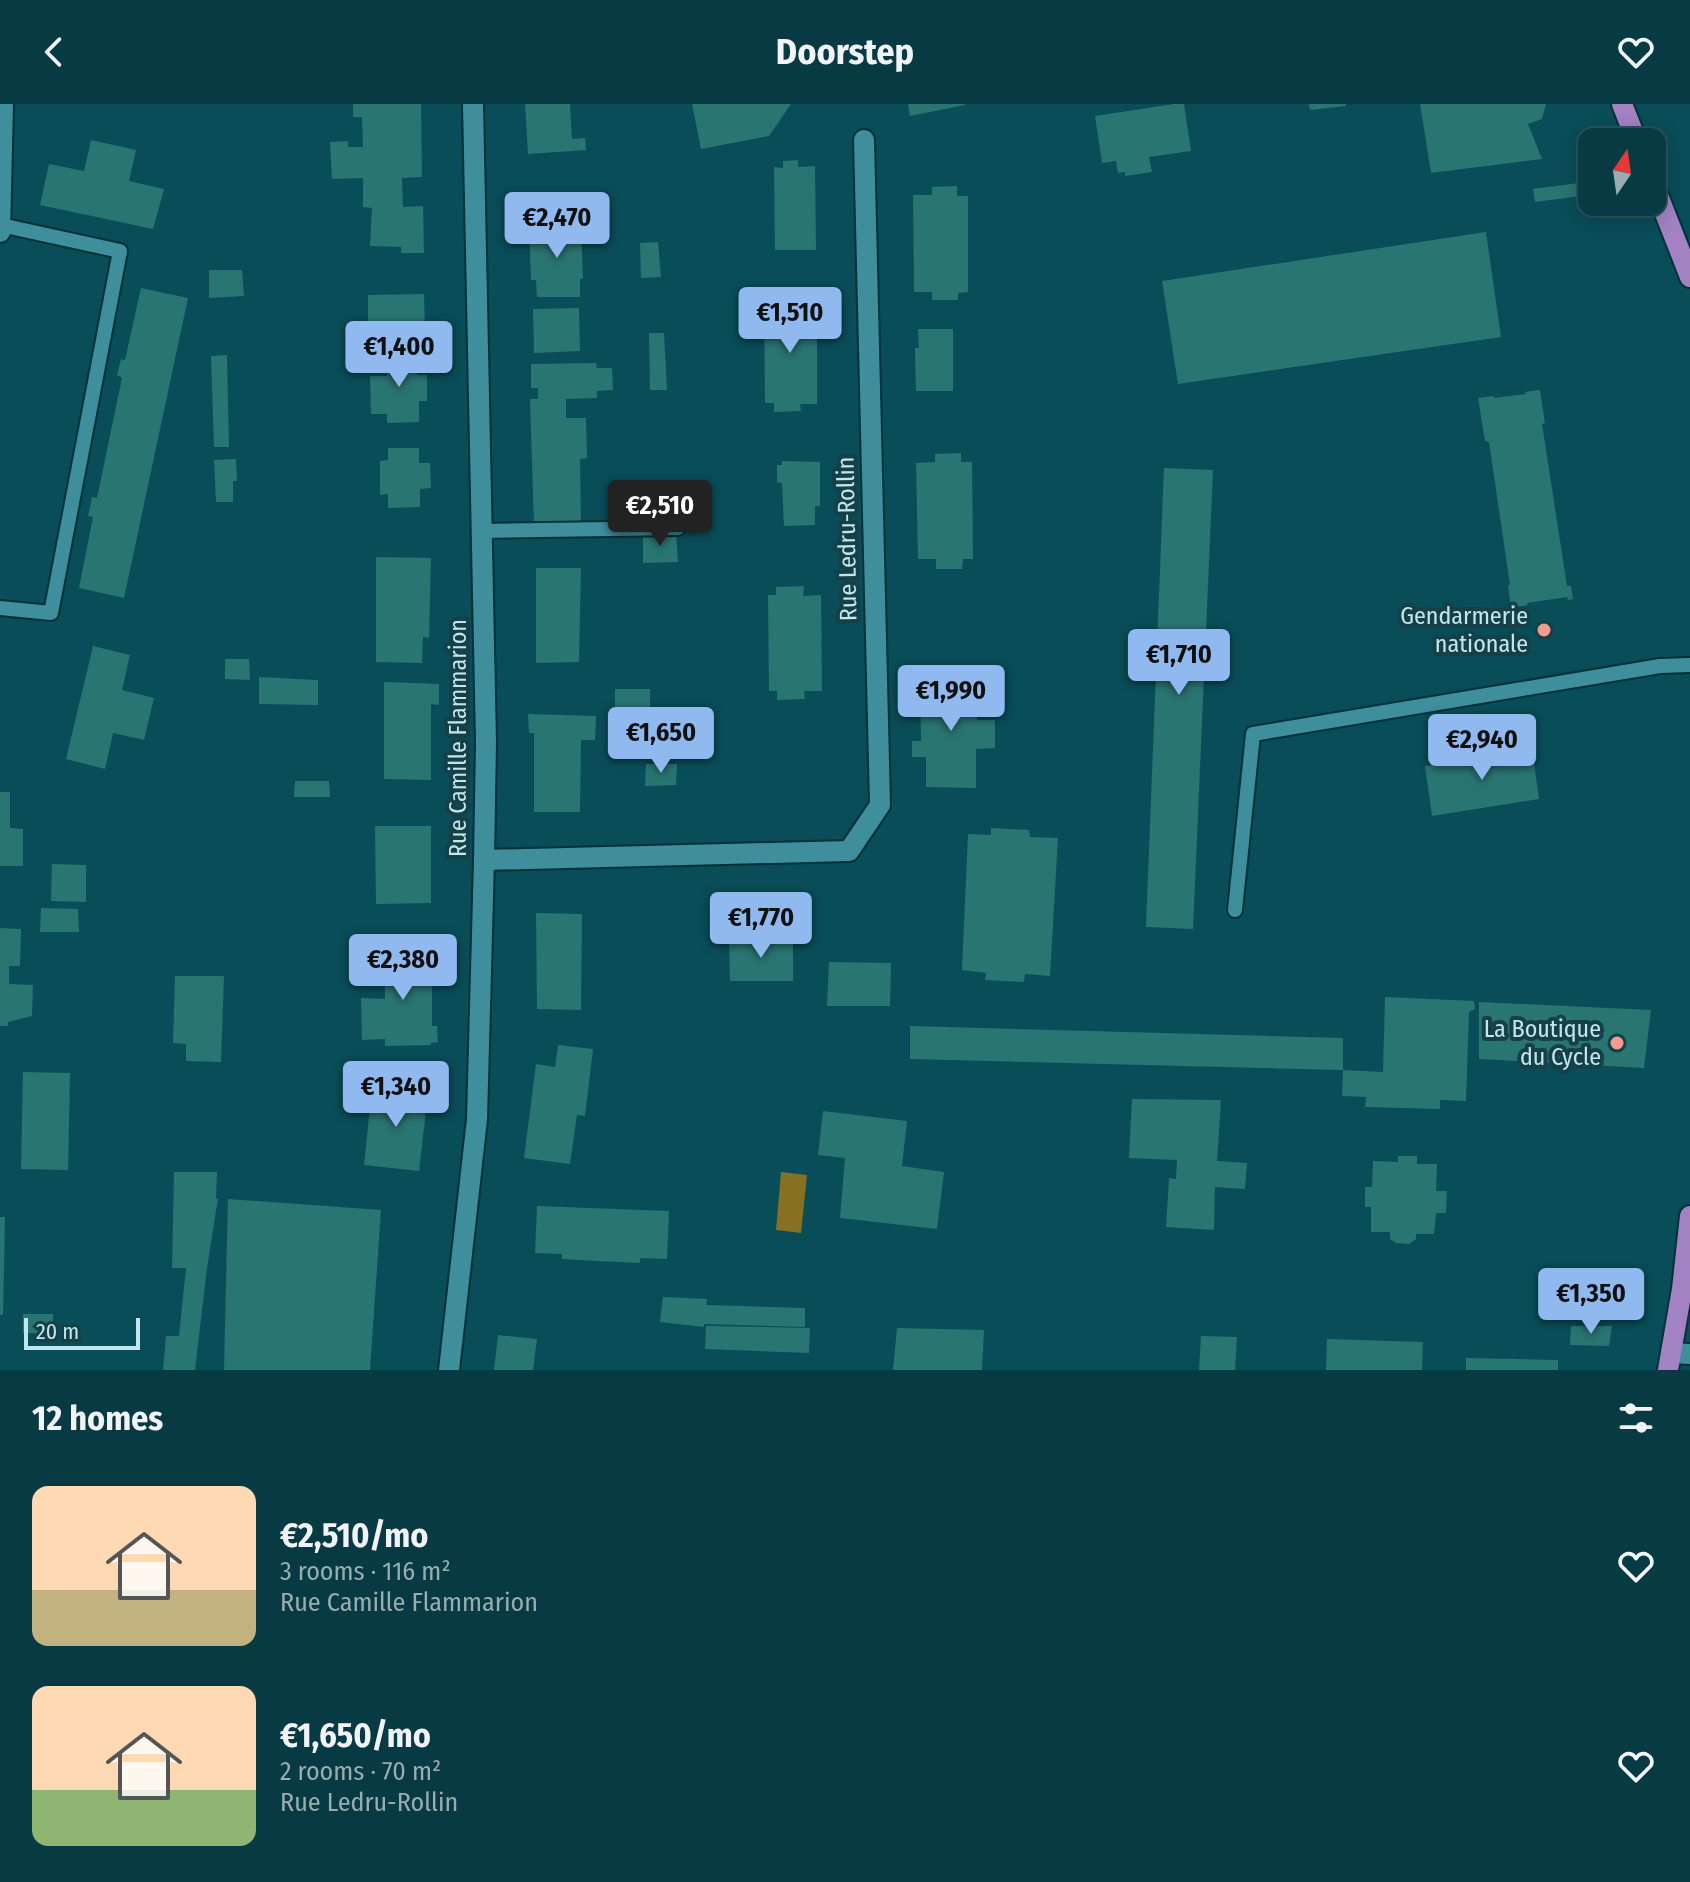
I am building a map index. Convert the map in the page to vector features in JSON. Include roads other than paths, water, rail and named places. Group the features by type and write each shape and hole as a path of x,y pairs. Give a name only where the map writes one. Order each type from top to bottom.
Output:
{"main road":[{"path":"1622,104 1631,128"},
{"path":"1666,216 1690,277"},
{"path":"1676,1359 1690,1216"}],"street":[{"path":"1,228 3,104"},
{"name":"Rue Camille Flammarion","path":"449,1370 477,1119 484,860 486,742 473,104"},
{"name":"Rue Ledru-Rollin","path":"484,860 849,851 880,805 864,140"}],"lane":[{"path":"0,608 51,613 120,251 1,228"},
{"path":"482,531 678,528"},
{"path":"1235,910 1253,734 1660,666 1690,665"}],"place":[{"name":"Gendarmerie nationale","path":"1544,630"},
{"name":"La Boutique du Cycle","path":"1617,1043"}]}
